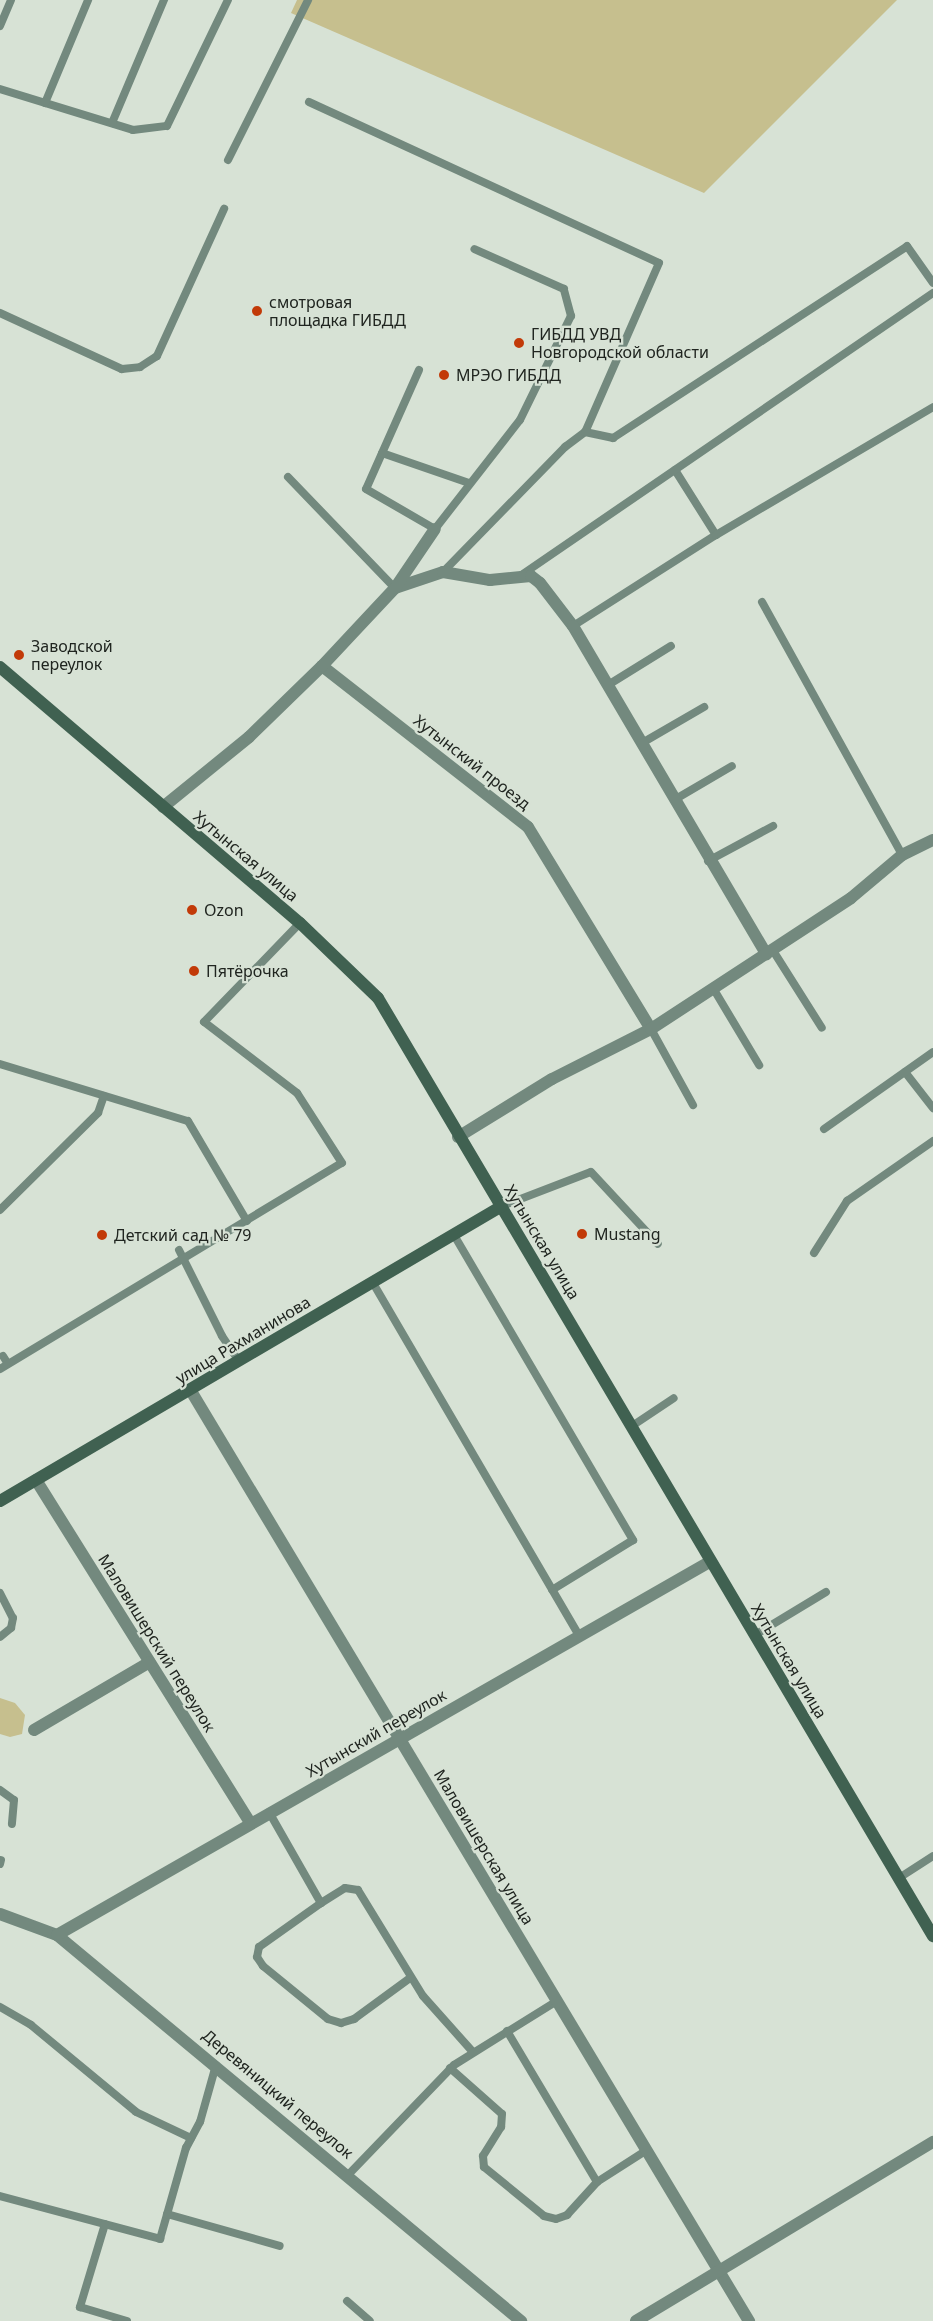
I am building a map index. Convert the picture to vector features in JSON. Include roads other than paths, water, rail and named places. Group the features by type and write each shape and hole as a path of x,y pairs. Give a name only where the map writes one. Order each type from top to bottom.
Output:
{"street":[{"path":"163,807 249,737 322,666 395,588 435,529"},
{"path":"395,588 443,572 490,580 531,576 540,584 573,626 708,861 769,952"},
{"name":"Хутынский проезд","path":"322,666 528,827 651,1029"},
{"name":"Хутынская улица","path":"0,667 300,923 378,998 458,1137 502,1206 933,1936"},
{"path":"458,1137 552,1079 651,1029 851,898 902,855 933,840"},
{"name":"улица Рахманинова","path":"0,1501 191,1391 502,1206"},
{"name":"Маловишерская улица","path":"191,1391 749,2321"},
{"name":"Маловишерский переулок","path":"36,1480 250,1823"},
{"name":"Хутынский переулок","path":"57,1935 711,1561"},
{"path":"34,1730 150,1662"},
{"name":"Деревяницкий переулок","path":"0,1914 57,1935 349,2174 521,2321"},
{"path":"636,2321 718,2269 933,2142"}],"lane":[{"path":"0,26 11,0"},
{"path":"45,103 88,0"},
{"path":"112,123 164,0"},
{"path":"0,89 133,130 167,126 228,0"},
{"path":"228,160 308,0"},
{"path":"309,102 659,263 585,432 565,447 443,572"},
{"path":"0,313 122,369 140,367 158,356 224,209"},
{"path":"585,432 613,438 908,246 933,284"},
{"path":"419,370 366,489 435,529 520,420 571,316 564,289 474,249"},
{"path":"516,578 933,293"},
{"path":"573,626 716,535 933,407"},
{"path":"382,453 469,483"},
{"path":"675,470 716,535"},
{"path":"288,477 395,588"},
{"path":"762,602 902,855"},
{"path":"608,685 671,646"},
{"path":"642,743 704,707"},
{"path":"674,800 732,766"},
{"path":"708,861 773,826"},
{"path":"0,1369 342,1163 297,1093 204,1022 300,923"},
{"path":"769,952 822,1028"},
{"path":"713,988 759,1065"},
{"path":"651,1029 693,1105"},
{"path":"824,1128 933,1052"},
{"path":"0,1064 188,1121 247,1221"},
{"path":"906,1072 933,1108"},
{"path":"0,1210 98,1113 104,1096"},
{"path":"814,1253 846,1201 933,1141"},
{"path":"502,1206 591,1172 658,1244"},
{"path":"454,1235 633,1540 552,1590"},
{"path":"179,1250 222,1336 239,1361"},
{"path":"374,1283 579,1636"},
{"path":"3,1356 8,1364"},
{"path":"632,1426 674,1398"},
{"path":"755,1635 826,1592"},
{"path":"0,1593 13,1618 11,1628 0,1637"},
{"path":"0,1790 14,1800 12,1824"},
{"path":"269,1812 321,1903"},
{"path":"899,1878 933,1856"},
{"path":"410,1978 354,2019 341,2023 327,2019 263,1966 257,1957 259,1947 321,1903 345,1888 356,1888 410,1978 439,2016 472,2051"},
{"path":"349,2174 450,2068 472,2051 557,2001"},
{"path":"0,2007 31,2025 136,2112 191,2138"},
{"path":"507,2031 597,2182"},
{"path":"0,2196 160,2239 191,2138 200,2122 217,2065"},
{"path":"450,2068 496,2105 502,2114 501,2127 483,2156 484,2167 544,2216 556,2219 573,2210 597,2182 647,2150"},
{"path":"167,2214 280,2246"},
{"path":"105,2224 80,2307 127,2321"},
{"path":"347,2301 370,2321"}],"place":[{"name":"смотровая площадка ГИБДД","path":"257,311"},
{"name":"ГИБДД УВД Новгородской области","path":"519,343"},
{"name":"МРЭО ГИБДД","path":"444,375"},
{"name":"Заводской переулок","path":"19,655"},
{"name":"Ozon","path":"192,910"},
{"name":"Пятёрочка","path":"194,971"},
{"name":"Mustang","path":"582,1234"},
{"name":"Детский сад № 79","path":"102,1235"}]}
